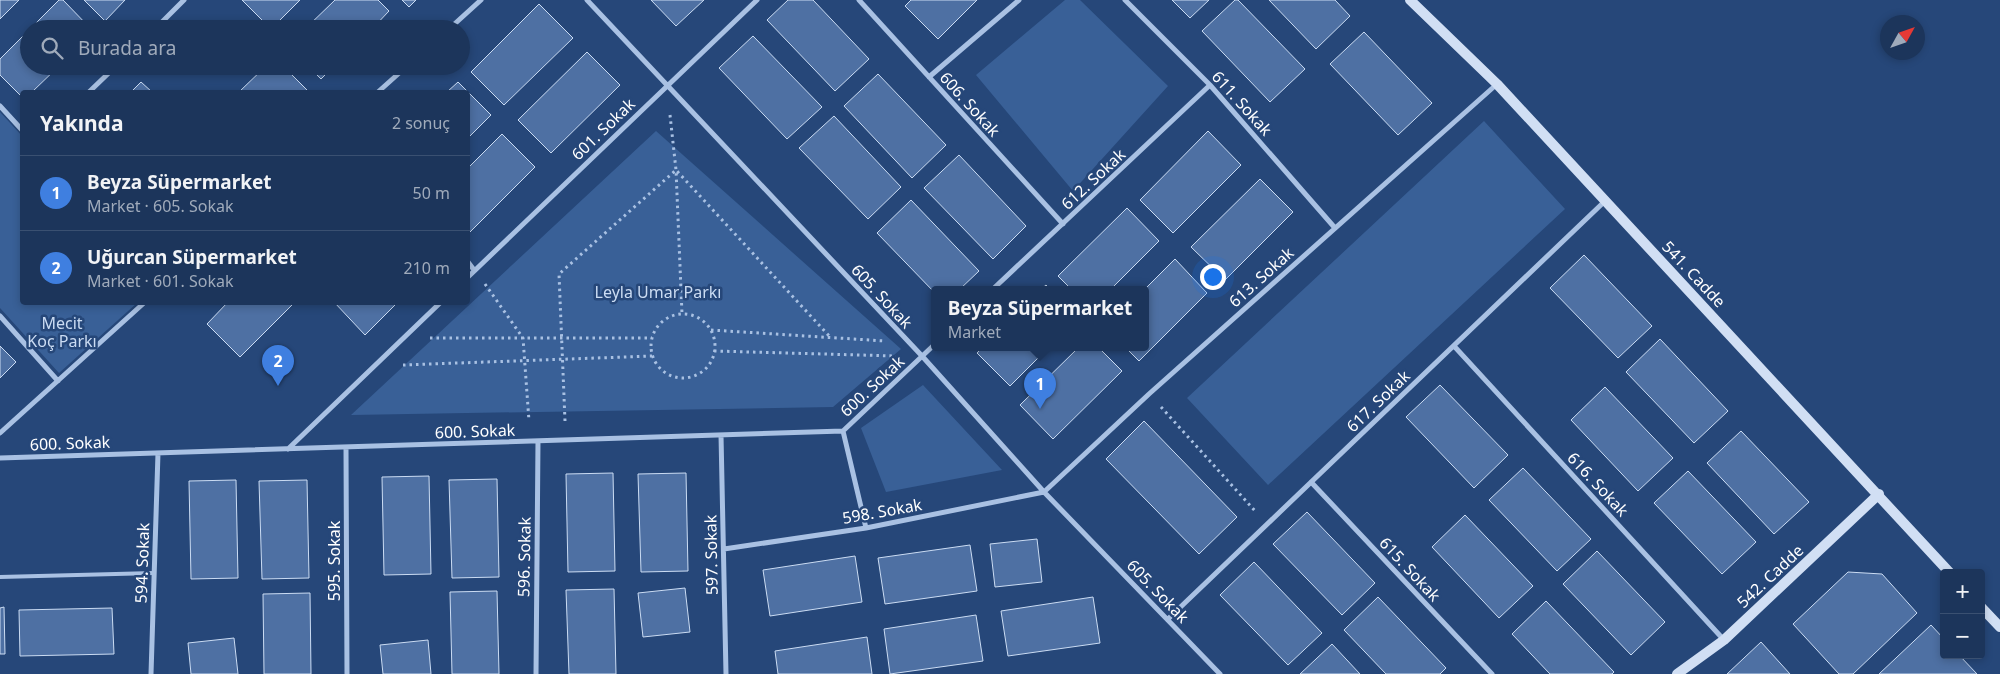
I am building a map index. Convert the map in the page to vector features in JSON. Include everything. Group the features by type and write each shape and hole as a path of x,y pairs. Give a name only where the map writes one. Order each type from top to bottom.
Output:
{"street":[{"path":"164,20 184,0"},
{"path":"459,20 481,0"},
{"name":"605. Sokak","path":"587,0 922,356 1044,492 1220,674"},
{"name":"601. Sokak","path":"470,274 757,0"},
{"name":"606. Sokak","path":"859,0 1063,224"},
{"path":"929,77 1019,0"},
{"name":"611. Sokak","path":"1124,0 1210,85 1335,228"},
{"name":"541. Cadde","path":"1410,0 1497,84 1879,494 1946,569"},
{"path":"91,90 107,75"},
{"path":"380,90 397,75"},
{"name":"613. Sokak","path":"1044,492 1148,394 1497,84"},
{"name":"612. Sokak","path":"996,286 1210,85"},
{"path":"0,106 20,128"},
{"name":"617. Sokak","path":"1168,619 1605,201"},
{"path":"470,265 474,270"},
{"path":"0,433 142,305"},
{"path":"288,450 438,305"},
{"path":"0,316 58,381"},
{"name":"616. Sokak","path":"1454,346 1724,640"},
{"path":"922,356 931,348"},
{"name":"600. Sokak","path":"0,458 843,431 922,356"},
{"path":"843,431 866,528"},
{"name":"597. Sokak","path":"721,435 726,674"},
{"name":"596. Sokak","path":"536,674 538,441"},
{"name":"595. Sokak","path":"346,448 347,674"},
{"name":"594. Sokak","path":"151,674 158,453"},
{"name":"615. Sokak","path":"1311,482 1492,674"},
{"name":"598. Sokak","path":"724,549 866,528 1044,492"},
{"name":"542. Cadde","path":"1677,674 1724,640 1879,494"},
{"path":"1985,611 2000,627"}],"lane":[{"path":"0,577 154,573"}],"path":[{"path":"667,85 676,170 682,314"},
{"path":"556,421 566,421 558,274 676,170"},
{"path":"676,170 831,338"},
{"path":"474,270 523,338 527,421 536,421"},
{"path":"682,314 698,318 710,330 714,340 714,351 711,361 705,369 686,378 665,373 657,366 652,356 652,338 663,321 682,314"},
{"path":"710,330 909,343"},
{"path":"404,338 652,338"},
{"path":"714,351 922,356"},
{"path":"375,365 652,356"},
{"path":"1148,394 1267,524"}],"green space":[{"path":"1065,0 1080,0 1168,86 1073,191 976,75"},
{"name":"Mecit Koç Parkı","path":"0,112 20,134 20,305 135,305 59,373 0,308"},
{"path":"1484,121 1565,209 1268,485 1187,398"},
{"name":"Leyla Umar Parkı","path":"656,131 901,349 833,407 351,415"},
{"path":"923,385 1002,470 886,492 861,428"}],"building":[{"path":"0,0 19,0 0,19"},
{"path":"59,0 63,0 82,20 39,20"},
{"path":"84,0 125,0 106,20"},
{"path":"242,0 300,0 280,20 262,20"},
{"path":"335,0 378,0 389,11 380,20 314,20"},
{"path":"402,0 416,0 409,7"},
{"path":"651,0 704,0 676,26"},
{"path":"788,0 813,0 869,59 835,91 767,20"},
{"path":"911,0 977,0 938,39 905,6"},
{"path":"1172,0 1209,0 1190,18"},
{"path":"1235,0 1238,0 1305,69 1270,102 1202,31"},
{"path":"1269,0 1335,0 1350,16 1316,49"},
{"path":"539,4 573,38 504,105 471,72"},
{"path":"1364,32 1432,103 1398,135 1330,64"},
{"path":"753,36 822,107 787,139 719,68"},
{"path":"20,39 20,75 50,75 34,90 20,90 20,95 0,75 0,59"},
{"path":"587,52 620,85 551,153 518,120"},
{"path":"878,74 946,145 912,178 844,106"},
{"path":"257,75 292,75 307,90 241,90"},
{"path":"317,75 325,75 321,79"},
{"path":"141,82 150,90 133,90"},
{"path":"458,82 466,90 449,90"},
{"path":"470,94 491,115 470,136"},
{"path":"834,116 901,187 868,219 799,148"},
{"path":"1208,131 1241,165 1173,233 1140,200"},
{"path":"502,134 535,167 470,232 470,166"},
{"path":"959,155 1026,226 993,259 924,188"},
{"path":"1260,179 1293,212 1225,280 1191,247"},
{"path":"911,200 979,271 963,286 931,286 931,289 877,233"},
{"path":"1127,208 1159,241 1114,286 1068,286 1058,276"},
{"path":"1584,255 1652,326 1618,358 1550,288"},
{"path":"1175,259 1207,293 1149,351 1149,286"},
{"path":"225,305 292,305 240,357 207,324"},
{"path":"337,305 395,305 365,335"},
{"path":"1660,339 1728,411 1694,443 1626,372"},
{"path":"0,346 16,362 0,378"},
{"path":"979,351 1045,351 1010,386 977,353"},
{"path":"1075,351 1102,351 1122,371 1053,439 1020,405"},
{"path":"1129,351 1149,351 1139,361"},
{"path":"1440,385 1508,455 1474,488 1406,417"},
{"path":"1605,387 1673,458 1638,491 1571,420"},
{"path":"1144,421 1237,517 1199,554 1106,459"},
{"path":"1741,431 1809,502 1774,534 1707,463"},
{"path":"1523,468 1591,539 1557,571 1489,500"},
{"path":"1688,471 1756,542 1722,574 1654,503"},
{"path":"613,473 615,571 568,572 566,474"},
{"path":"686,473 688,571 641,572 638,474"},
{"path":"429,476 431,574 384,575 382,477"},
{"path":"497,479 499,577 452,578 449,480"},
{"path":"236,480 238,578 191,579 189,481"},
{"path":"307,480 309,578 262,579 259,481"},
{"path":"1307,512 1375,583 1342,615 1273,544"},
{"path":"1465,515 1533,586 1499,618 1432,547"},
{"path":"1037,539 1042,582 995,587 990,544"},
{"path":"970,545 977,591 885,604 878,558"},
{"path":"1597,551 1665,622 1631,655 1563,584"},
{"path":"855,556 862,602 770,616 763,570"},
{"path":"1254,562 1322,633 1288,665 1220,595"},
{"path":"1848,572 1882,574 1917,613 1853,674 1839,674 1793,624"},
{"path":"685,588 690,632 643,637 638,593"},
{"path":"614,589 616,674 569,674 566,590"},
{"path":"497,591 499,674 452,674 450,592"},
{"path":"310,593 311,674 264,674 263,594"},
{"path":"1093,597 1100,643 1008,656 1001,611"},
{"path":"1378,597 1446,668 1440,674 1386,674 1344,630"},
{"path":"1546,601 1614,672 1612,674 1550,674 1512,634"},
{"path":"4,607 5,654 0,654 0,608"},
{"path":"112,608 114,654 20,656 19,610"},
{"path":"976,615 983,661 890,674 884,629"},
{"path":"1931,625 1940,635 1940,659 1963,659 1977,674 1879,674"},
{"path":"867,637 872,674 778,674 775,651"},
{"path":"234,638 238,674 191,674 188,643"},
{"path":"428,640 431,674 383,674 380,645"},
{"path":"1761,642 1790,674 1727,674"},
{"path":"1332,644 1360,674 1300,674"}],"place":[{"name":"Uğurcan Süpermarket","path":"278,386"},
{"name":"Beyza Süpermarket","path":"1040,409"}]}
